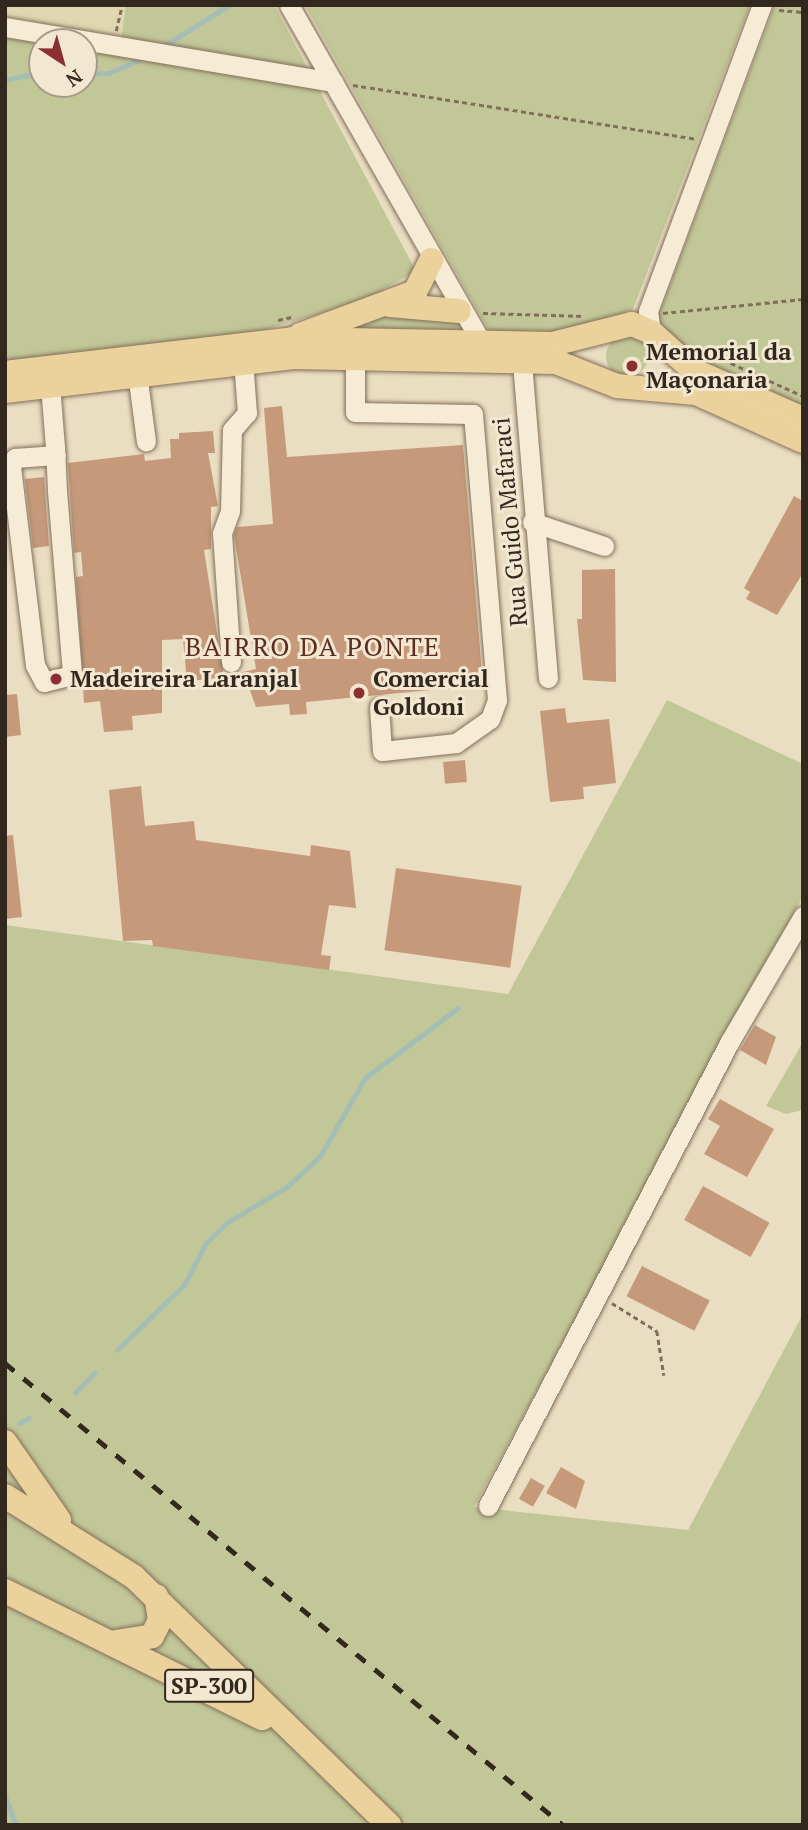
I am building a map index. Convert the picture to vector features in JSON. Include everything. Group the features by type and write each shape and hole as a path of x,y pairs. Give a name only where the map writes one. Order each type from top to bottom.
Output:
{"main road":[{"path":"293,339 418,289 430,260"},
{"path":"381,304 459,311"},
{"path":"603,376 595,353 609,323"},
{"path":"5,373 293,339 553,344 609,323 652,327 693,370 803,419"},
{"path":"642,384 658,364 652,327"},
{"path":"5,391 243,360 355,357 556,362 603,376 625,387 642,384 696,393 803,441"},
{"path":"5,1442 71,1535"},
{"name":"SP-300","path":"5,1496 71,1535 156,1596 298,1741 389,1825"},
{"name":"SP-300","path":"5,1591 214,1689 298,1741"},
{"path":"114,1642 152,1636 160,1620 156,1596"}],"street":[{"path":"289,5 459,311 482,344"},
{"path":"652,327 711,144 762,6"},
{"path":"5,27 113,44 152,47 170,58 332,82"},
{"path":"355,357 355,412 473,414 498,700 490,719 456,743 382,751 379,708"},
{"path":"231,662 222,533 230,511 232,430 247,408 243,360"},
{"name":"Rua Guido Mafaraci","path":"522,362 532,522 548,678"},
{"path":"137,373 146,440"},
{"path":"50,385 56,455 72,675 44,682 35,665 10,467 15,458 56,455"},
{"path":"532,522 604,545"},
{"path":"488,1506 597,1295 803,916"}],"path":[{"path":"113,44 122,5"},
{"path":"762,6 803,12"},
{"path":"332,82 530,108 711,144"},
{"path":"652,327 716,311 803,299"},
{"path":"459,311 609,323"},
{"path":"690,344 803,396"},
{"path":"597,1295 653,1326 665,1351 664,1375"}],"shaded area":[{"path":"5,5 126,5 119,56 98,52 98,28 28,28 28,38 5,37"}],"green space":[{"path":"126,5 274,5 416,271 382,290 393,292 246,335 5,367 5,37 28,41 28,98 98,98 98,52 119,55"},
{"path":"305,5 750,5 633,309 573,331 492,336"},
{"path":"775,5 803,5 803,410 699,362 657,320"},
{"path":"380,314 458,322 464,332 331,328"},
{"path":"627,335 642,341 648,356 642,371 627,377 612,371 606,356 612,341"},
{"path":"667,700 803,764 803,896 474,1507 688,1530 803,1314 803,1825 5,1825 5,925 508,994"},
{"path":"803,1042 803,1110 786,1114 766,1106"}],"building":[{"path":"282,406 287,457 463,445 483,685 306,702 307,714 290,715 289,704 256,707 247,682 235,683 234,674 256,669 234,535 237,527 273,524 264,408"},
{"path":"213,431 215,453 208,453 218,506 211,507 211,549 204,550 224,678 187,681 183,639 162,640 162,713 132,716 133,730 104,732 100,701 84,703 76,577 83,576 81,552 74,553 68,463 144,454 145,461 171,458 170,439 179,439 179,433"},
{"path":"44,477 49,546 33,548 25,479"},
{"path":"794,496 803,501 803,573 777,615 746,599 750,592 744,588"},
{"path":"615,569 616,682 583,680 577,619 582,619 582,570"},
{"path":"17,694 21,735 5,737 5,695"},
{"path":"565,708 567,723 609,719 616,783 583,787 584,799 550,802 540,711"},
{"path":"465,760 467,782 445,784 443,762"},
{"path":"141,786 145,826 194,821 196,840 310,856 311,845 350,851 356,908 329,905 321,955 331,956 329,970 153,946 152,940 123,941 109,790"},
{"path":"13,835 22,917 5,919 5,836"},
{"path":"396,868 522,886 510,968 384,950"},
{"path":"755,1025 776,1037 766,1065 740,1050"},
{"path":"720,1099 774,1129 747,1177 704,1154 720,1126 708,1119"},
{"path":"703,1186 769,1223 751,1257 684,1220"},
{"path":"642,1266 710,1301 694,1331 627,1296"},
{"path":"561,1467 585,1481 576,1509 546,1493"},
{"path":"531,1478 545,1486 533,1507 519,1499"}],"waterway":[{"path":"164,46 229,5"},
{"path":"98,73 109,73 145,57"},
{"path":"5,80 28,75"},
{"path":"117,1350 184,1285 206,1243 228,1222 288,1186 320,1156 365,1078 458,1008"},
{"path":"75,1393 94,1373"},
{"path":"19,1423 29,1418"},
{"path":"5,1795 16,1825"}],"railway":[{"path":"5,1363 563,1825"}],"place":[{"name":"Memorial da Maçonaria","path":"632,366"},
{"name":"Madeireira Laranjal","path":"56,679"},
{"name":"Comercial Goldoni","path":"359,693"}],"district":[{"name":"BAIRRO DA PONTE","path":"313,647"}]}
